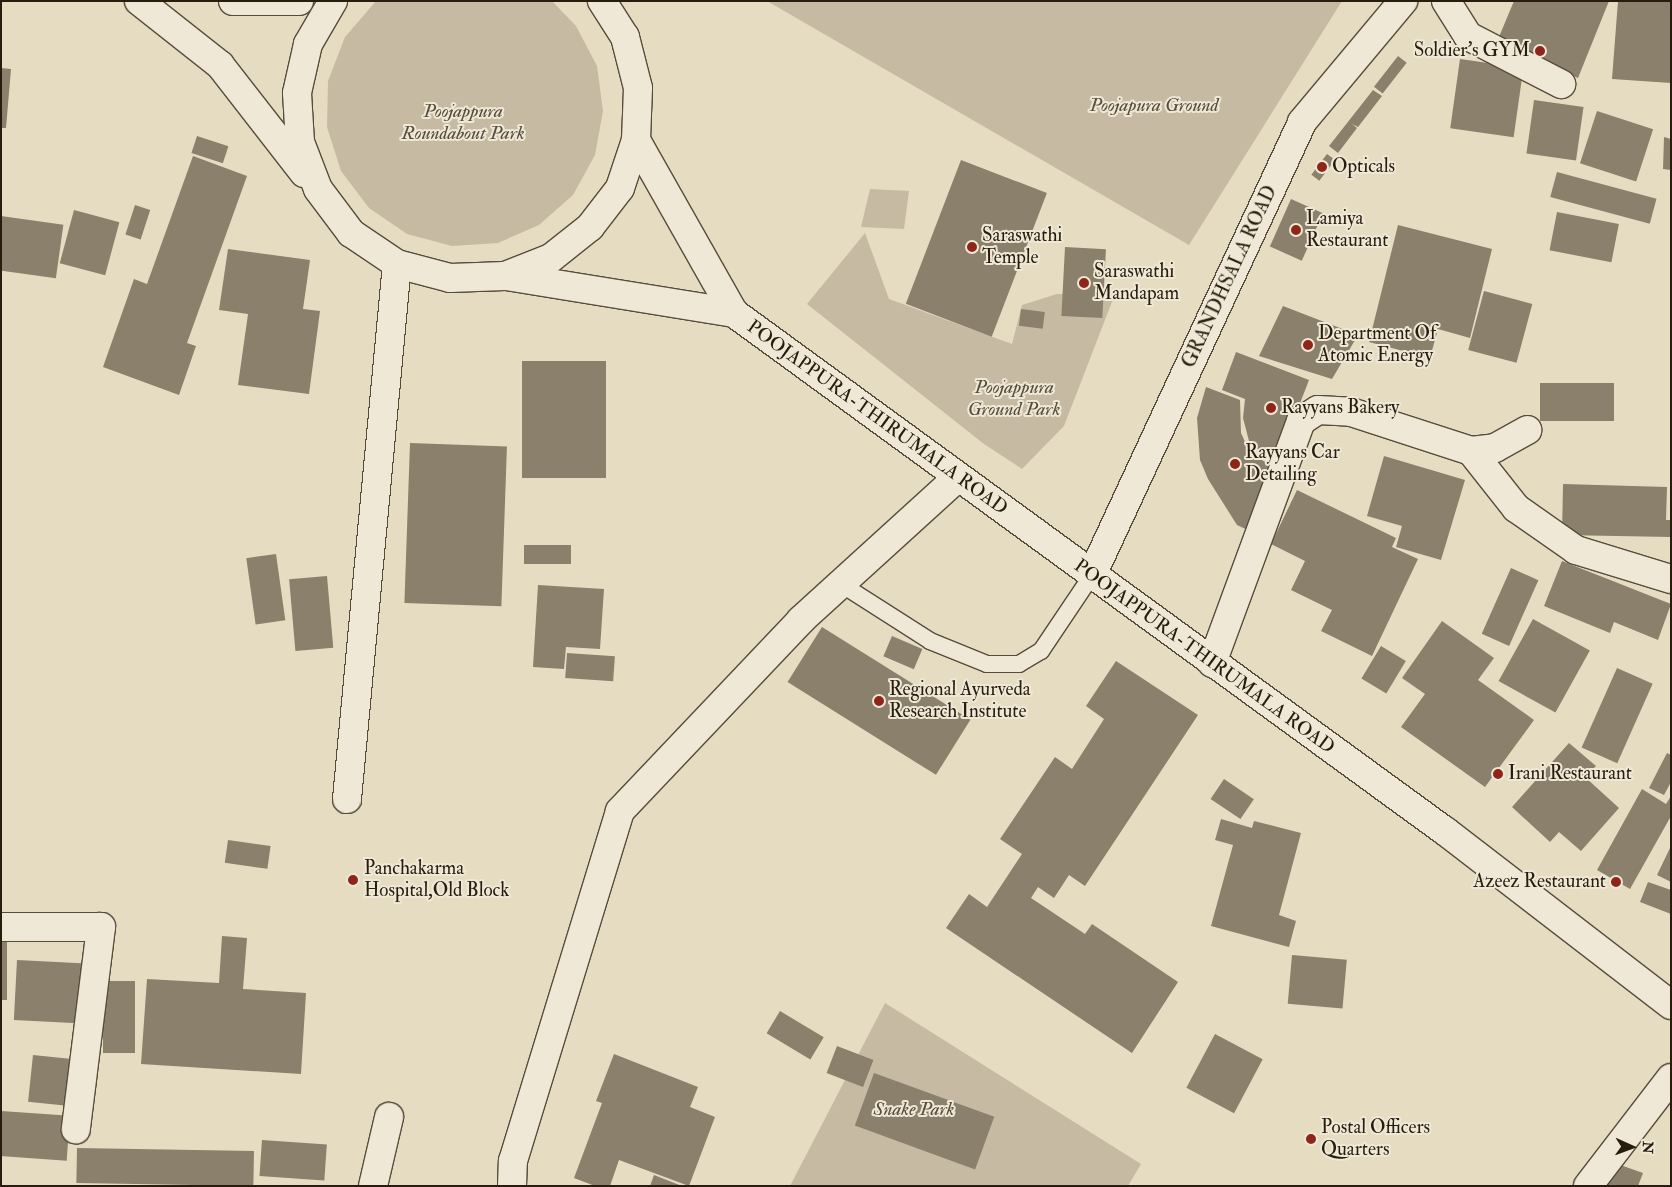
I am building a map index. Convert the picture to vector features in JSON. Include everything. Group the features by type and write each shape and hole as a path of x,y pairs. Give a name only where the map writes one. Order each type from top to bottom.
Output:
{"main road":[{"path":"139,1 220,65 351,233 397,264 450,278 505,276 734,313"},
{"path":"233,1 299,1"},
{"path":"318,190 300,142 297,93 308,44 333,1"},
{"path":"505,276 551,258 590,227 620,188 636,140 638,88 625,38 602,1"},
{"name":"GRANDHSALA ROAD","path":"1092,575 1302,122 1403,1"},
{"path":"1446,1 1468,36 1561,84"},
{"path":"636,140 734,313"},
{"path":"347,799 397,264"},
{"name":"POOJAPPURA-THIRUMALA ROAD","path":"734,313 1445,831 1671,1005"},
{"path":"1212,663 1301,421 1318,410 1352,412 1472,452 1495,448 1527,430"},
{"path":"1472,452 1516,508 1576,550 1671,580"},
{"path":"512,1186 513,1162 620,812 800,620 958,477"},
{"path":"1,927 101,926 76,1129"},
{"path":"1588,1186 1671,1078"},
{"path":"373,1186 389,1117"}],"lane":[{"path":"841,584 930,641 987,664 1019,664 1041,651 1092,575"}],"green space":[{"name":"Poojappura Roundabout Park","path":"376,1 552,1 576,26 597,66 603,111 595,155 573,195 539,225 498,243 452,246 407,234 369,208 341,171 327,127 328,81 345,37"},
{"name":"Poojapura Ground","path":"767,1 1342,1 1189,245"},
{"path":"870,189 909,191 904,229 861,227"},
{"name":"Poojappura Ground Park","path":"865,233 889,299 1012,344 1022,305 1057,294 1115,294 1064,426 1022,469 984,444 807,304"},
{"name":"Snake Park","path":"885,1003 1141,1164 1128,1186 790,1186"}],"building":[{"path":"1514,1 1609,1 1578,78 1496,44"},
{"path":"1618,1 1671,1 1671,83 1612,79"},
{"path":"1398,56 1407,63 1383,94 1374,87"},
{"path":"1460,59 1523,68 1514,137 1450,128"},
{"path":"1,68 11,69 6,128 1,128"},
{"path":"1373,90 1382,96 1358,127 1352,124 1357,128 1338,153 1329,146"},
{"path":"1534,100 1584,107 1576,160 1526,153"},
{"path":"1597,111 1653,129 1636,182 1580,163"},
{"path":"197,136 228,146 223,163 191,153"},
{"path":"1664,137 1671,139 1671,170 1663,169"},
{"name":"Opticals","path":"1327,154 1335,160 1319,181 1311,175"},
{"path":"193,156 247,176 187,343 196,346 179,395 103,367 134,279 147,284"},
{"name":"Saraswathi Temple","path":"961,160 1047,193 992,337 906,304"},
{"path":"1557,172 1656,199 1650,224 1550,197"},
{"name":"Lamiya Restaurant","path":"1291,199 1323,213 1302,261 1270,247"},
{"path":"135,205 150,210 141,239 125,234"},
{"path":"74,210 119,222 105,275 60,263"},
{"path":"1557,212 1619,224 1611,262 1550,250"},
{"path":"1,216 63,225 56,278 1,271"},
{"path":"1398,225 1492,249 1470,338 1438,329 1430,358 1369,342"},
{"name":"Saraswathi Mandapam","path":"1065,247 1106,249 1102,318 1061,316"},
{"path":"228,249 310,260 303,309 320,311 309,394 238,385 248,314 219,310"},
{"path":"1484,291 1532,304 1517,363 1468,350"},
{"name":"Department Of Atomic Energy","path":"1283,306 1358,335 1332,379 1259,356"},
{"path":"1021,309 1045,312 1043,329 1019,326"},
{"name":"Rayyans Bakery","path":"1236,352 1309,380 1280,455 1264,455 1249,441 1243,418 1245,399 1222,390"},
{"path":"522,361 606,361 606,478 522,478"},
{"path":"1540,383 1614,383 1614,421 1540,421"},
{"name":"Rayyans Car Detailing","path":"1206,387 1240,400 1241,433 1250,453 1277,469 1254,533 1237,525 1208,479 1200,460 1197,418"},
{"path":"410,443 507,446 501,606 404,603"},
{"path":"1384,456 1465,480 1441,560 1396,547 1402,526 1367,516"},
{"path":"1563,484 1667,487 1666,520 1671,520 1671,537 1562,535"},
{"path":"1297,490 1396,538 1392,547 1418,559 1372,656 1321,631 1332,610 1291,590 1305,561 1271,544"},
{"path":"524,545 571,545 571,564 524,564"},
{"path":"276,554 285,620 256,625 246,558"},
{"path":"1562,561 1671,604 1658,640 1614,622 1610,633 1544,606"},
{"path":"1511,568 1538,580 1509,646 1482,634"},
{"path":"327,576 333,648 295,651 289,579"},
{"path":"538,585 604,589 600,649 566,647 564,669 533,667"},
{"path":"1533,619 1590,651 1555,713 1499,681"},
{"path":"1442,621 1494,658 1478,680 1534,720 1485,787 1401,727 1425,694 1402,678"},
{"name":"Regional Ayurveda Research Institute","path":"822,627 970,720 936,775 788,682"},
{"path":"892,636 922,649 914,669 883,656"},
{"path":"1381,646 1406,661 1386,694 1361,679"},
{"path":"567,653 615,656 613,681 565,678"},
{"path":"1116,661 1198,715 1085,886 1069,875 1054,898 1038,887 1031,898 1085,934 1092,924 1178,982 1132,1053 946,928 969,894 987,907 1022,854 1000,839 1055,757 1072,769 1104,719 1086,706"},
{"path":"1617,668 1653,684 1617,763 1582,747"},
{"path":"1569,743 1596,766 1585,777 1619,808 1581,851 1559,832 1550,842 1512,807"},
{"path":"1667,753 1671,755 1671,782 1664,795 1649,788"},
{"path":"1224,779 1254,799 1240,819 1211,799"},
{"path":"1642,789 1666,804 1671,796 1671,816 1630,889 1597,870"},
{"path":"1221,819 1252,828 1254,821 1301,833 1279,915 1296,921 1289,947 1211,926 1233,845 1215,840"},
{"path":"228,840 271,846 267,869 225,863"},
{"path":"1671,846 1671,882 1657,875"},
{"path":"1648,882 1671,890 1671,914 1640,902"},
{"path":"222,936 247,938 243,989 306,993 301,1074 141,1064 147,979 219,983"},
{"path":"1,942 7,942 7,1000 1,1000"},
{"path":"1292,955 1347,960 1343,1009 1288,1004"},
{"path":"17,960 86,964 83,1024 14,1020"},
{"path":"103,981 135,981 135,1053 103,1053"},
{"path":"780,1011 824,1037 810,1060 767,1033"},
{"path":"1215,1034 1263,1059 1234,1113 1186,1088"},
{"path":"837,1046 873,1060 863,1087 827,1073"},
{"path":"614,1054 698,1087 690,1107 715,1117 689,1186 619,1160 610,1186 595,1186 574,1178 602,1103 596,1101"},
{"path":"33,1055 72,1059 67,1106 28,1102"},
{"path":"874,1073 994,1117 975,1169 855,1126"},
{"path":"1,1111 70,1116 67,1161 1,1156"},
{"path":"262,1140 327,1145 324,1180 259,1176"},
{"path":"77,1148 254,1151 253,1186 76,1183"},
{"path":"1609,1161 1643,1173 1638,1186 1600,1186"},
{"path":"654,1175 682,1186 650,1186"}],"place":[{"name":"Soldier's GYM","path":"1540,51"},
{"name":"Opticals","path":"1322,167"},
{"name":"Lamiya Restaurant","path":"1296,230"},
{"name":"Saraswathi Temple","path":"972,247"},
{"name":"Saraswathi Mandapam","path":"1084,283"},
{"name":"Department Of Atomic Energy","path":"1308,345"},
{"name":"Rayyans Bakery","path":"1271,408"},
{"name":"Rayyans Car Detailing","path":"1235,464"},
{"name":"Regional Ayurveda Research Institute","path":"879,701"},
{"name":"Irani Restaurant","path":"1498,774"},
{"name":"Panchakarma Hospital,Old Block","path":"353,880"},
{"name":"Azeez Restaurant","path":"1616,882"},
{"name":"Postal Officers Quarters","path":"1311,1139"}]}
